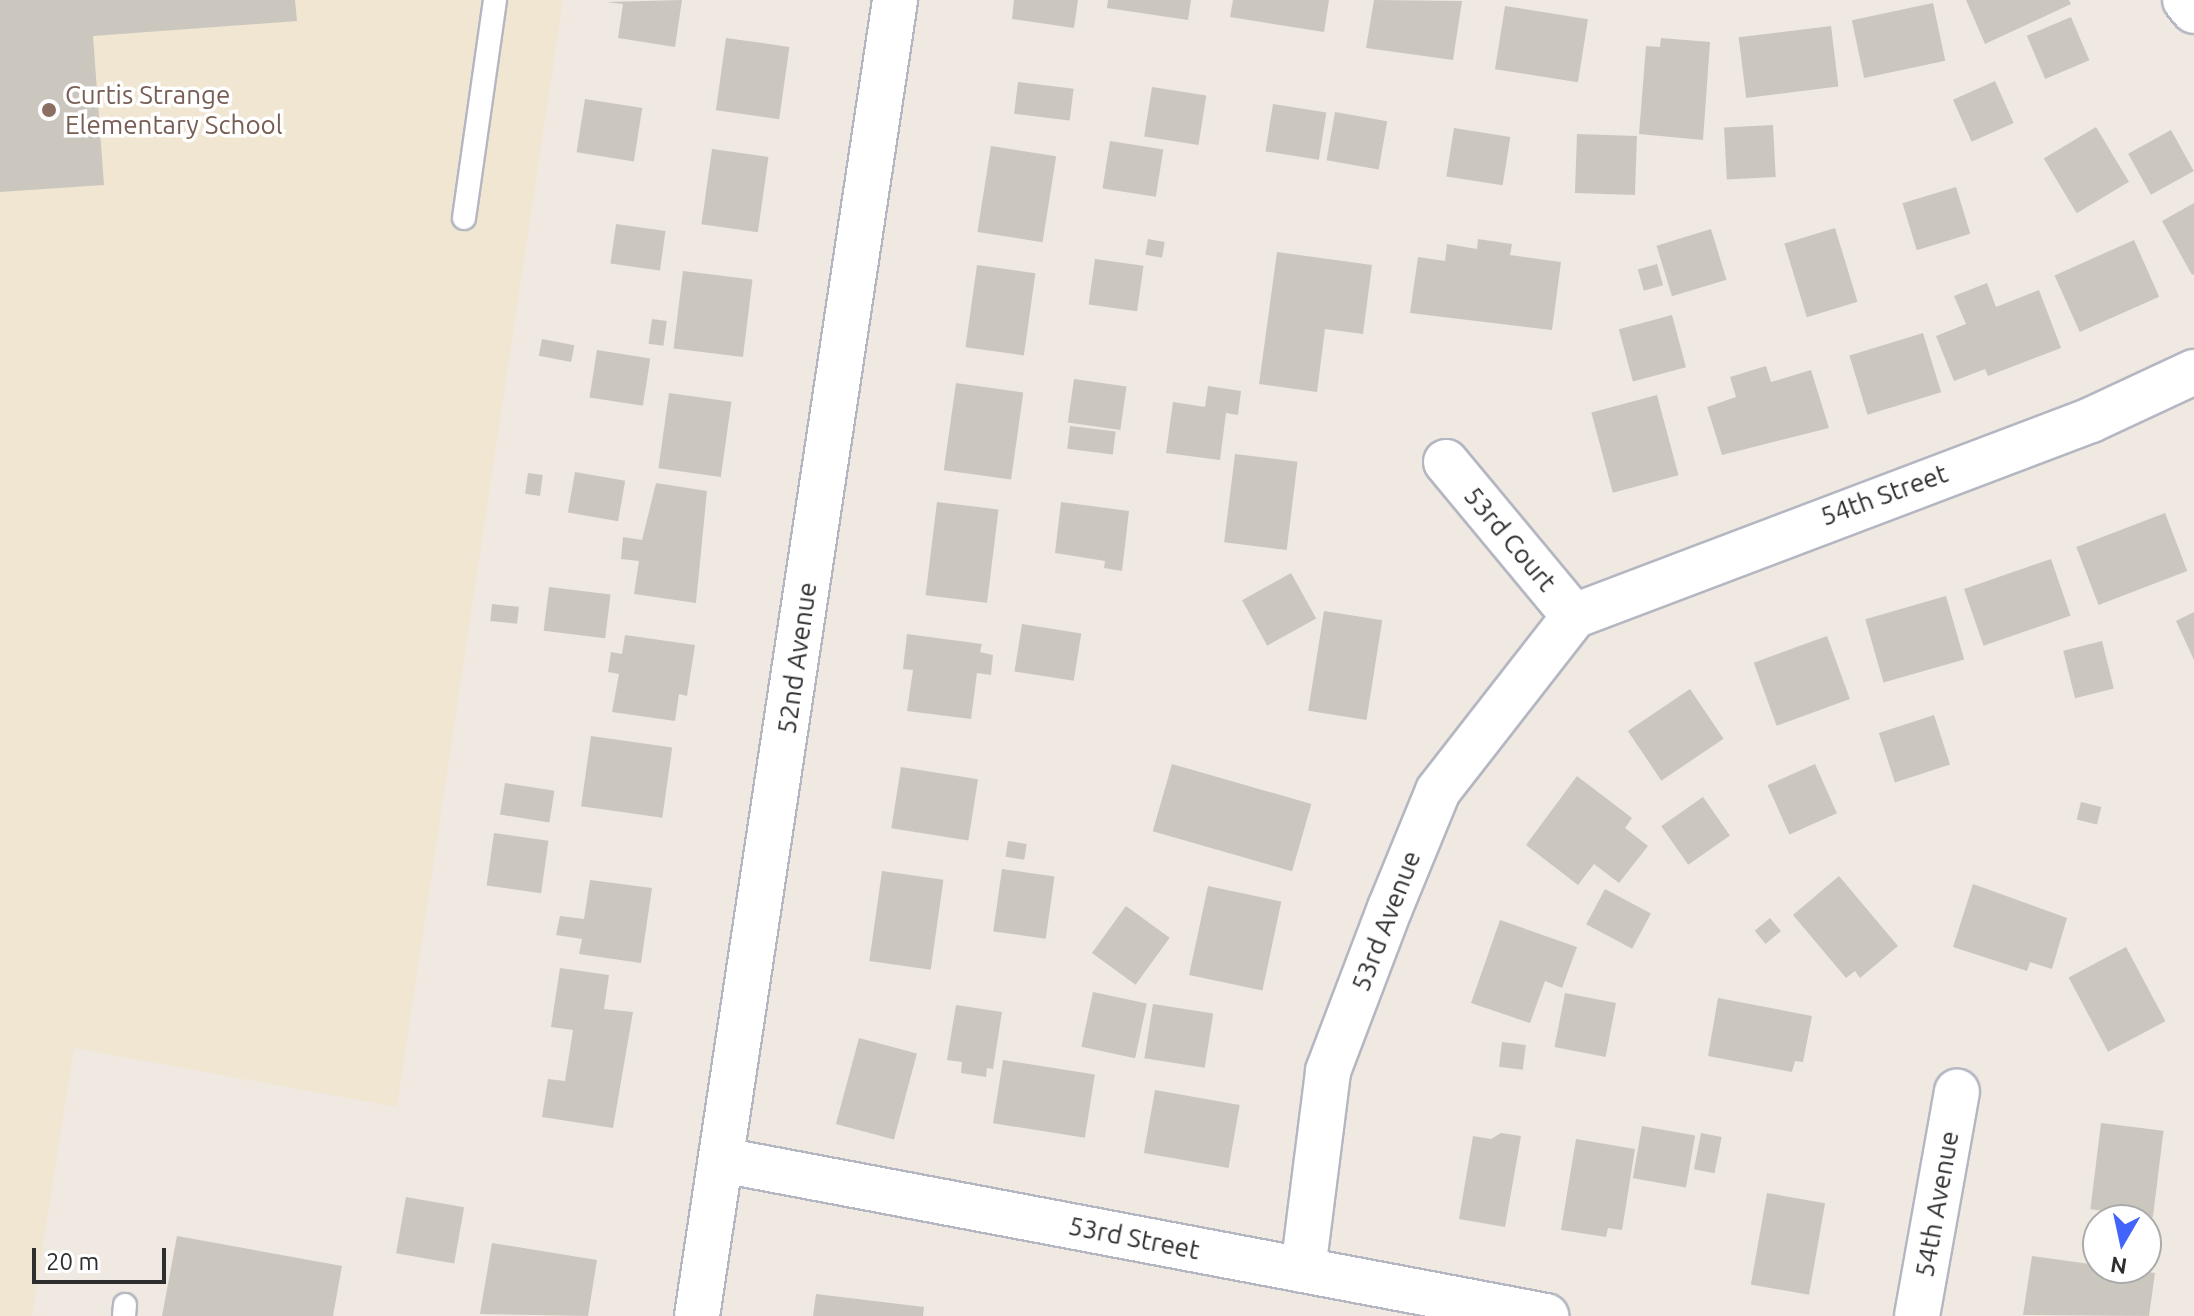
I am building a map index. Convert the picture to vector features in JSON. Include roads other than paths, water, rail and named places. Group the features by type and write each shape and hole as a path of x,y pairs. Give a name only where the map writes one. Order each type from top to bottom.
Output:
{"street":[{"name":"52nd Avenue","path":"697,1316 895,0"},
{"path":"2185,0 2194,11"},
{"name":"54th Street","path":"1574,616 2091,420 2194,372"},
{"name":"53rd Court","path":"1446,462 1574,616"},
{"name":"53rd Avenue","path":"1303,1270 1328,1071 1438,791 1574,616"},
{"name":"54th Avenue","path":"1917,1316 1957,1092"},
{"name":"53rd Street","path":"722,1160 1546,1316"}],"lane":[{"path":"464,218 495,0"}],"place":[{"name":"Curtis Strange Elementary School","path":"49,110"}]}
